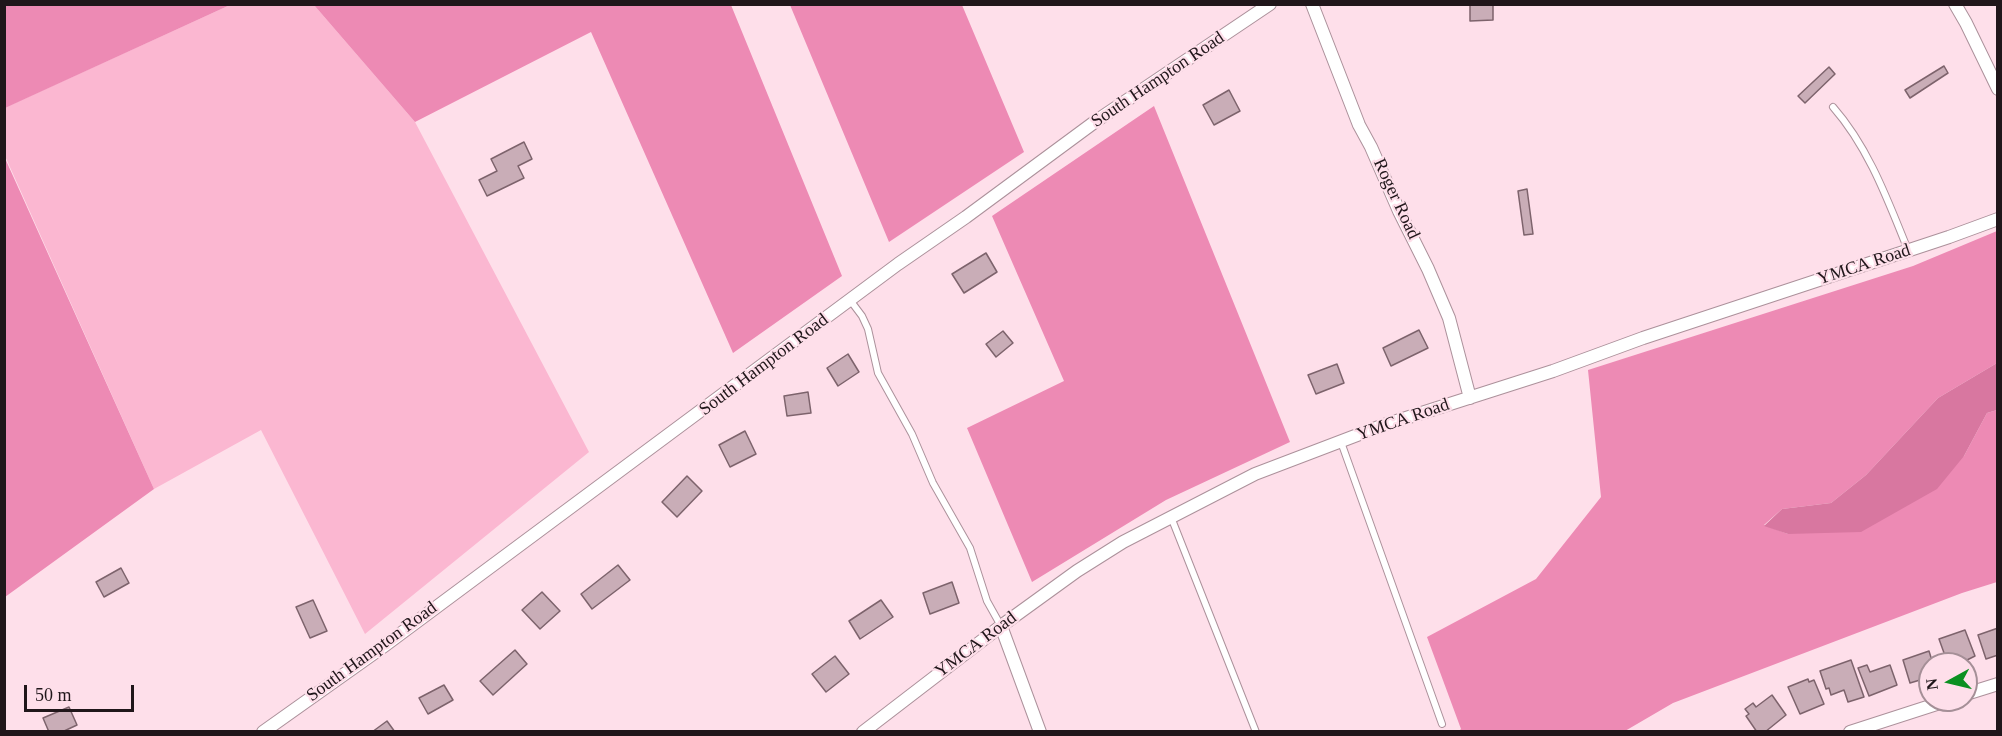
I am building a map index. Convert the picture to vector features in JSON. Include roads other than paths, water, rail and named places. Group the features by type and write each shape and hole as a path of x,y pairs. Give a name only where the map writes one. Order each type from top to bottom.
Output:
{"street":[{"name":"South Hampton Road","path":"263,732 384,646 850,300 1096,121 1270,4"},
{"name":"Roger Road","path":"1312,4 1359,125 1449,318 1470,398"},
{"path":"1955,4 1998,89"},
{"name":"YMCA Road","path":"863,732 1077,571 1123,542 1255,474 1381,426 1553,371 1654,334 1998,219"},
{"path":"1001,626 1040,732"},
{"path":"1978,690 1998,684"},
{"path":"1850,732 1918,710"}],"lane":[{"path":"1833,107 1847,123 1864,150 1908,250"},
{"path":"850,300 868,329 878,373 912,434 933,483 970,548 987,601 1001,626"},
{"path":"1341,442 1442,724"},
{"path":"1171,517 1256,732"}]}
